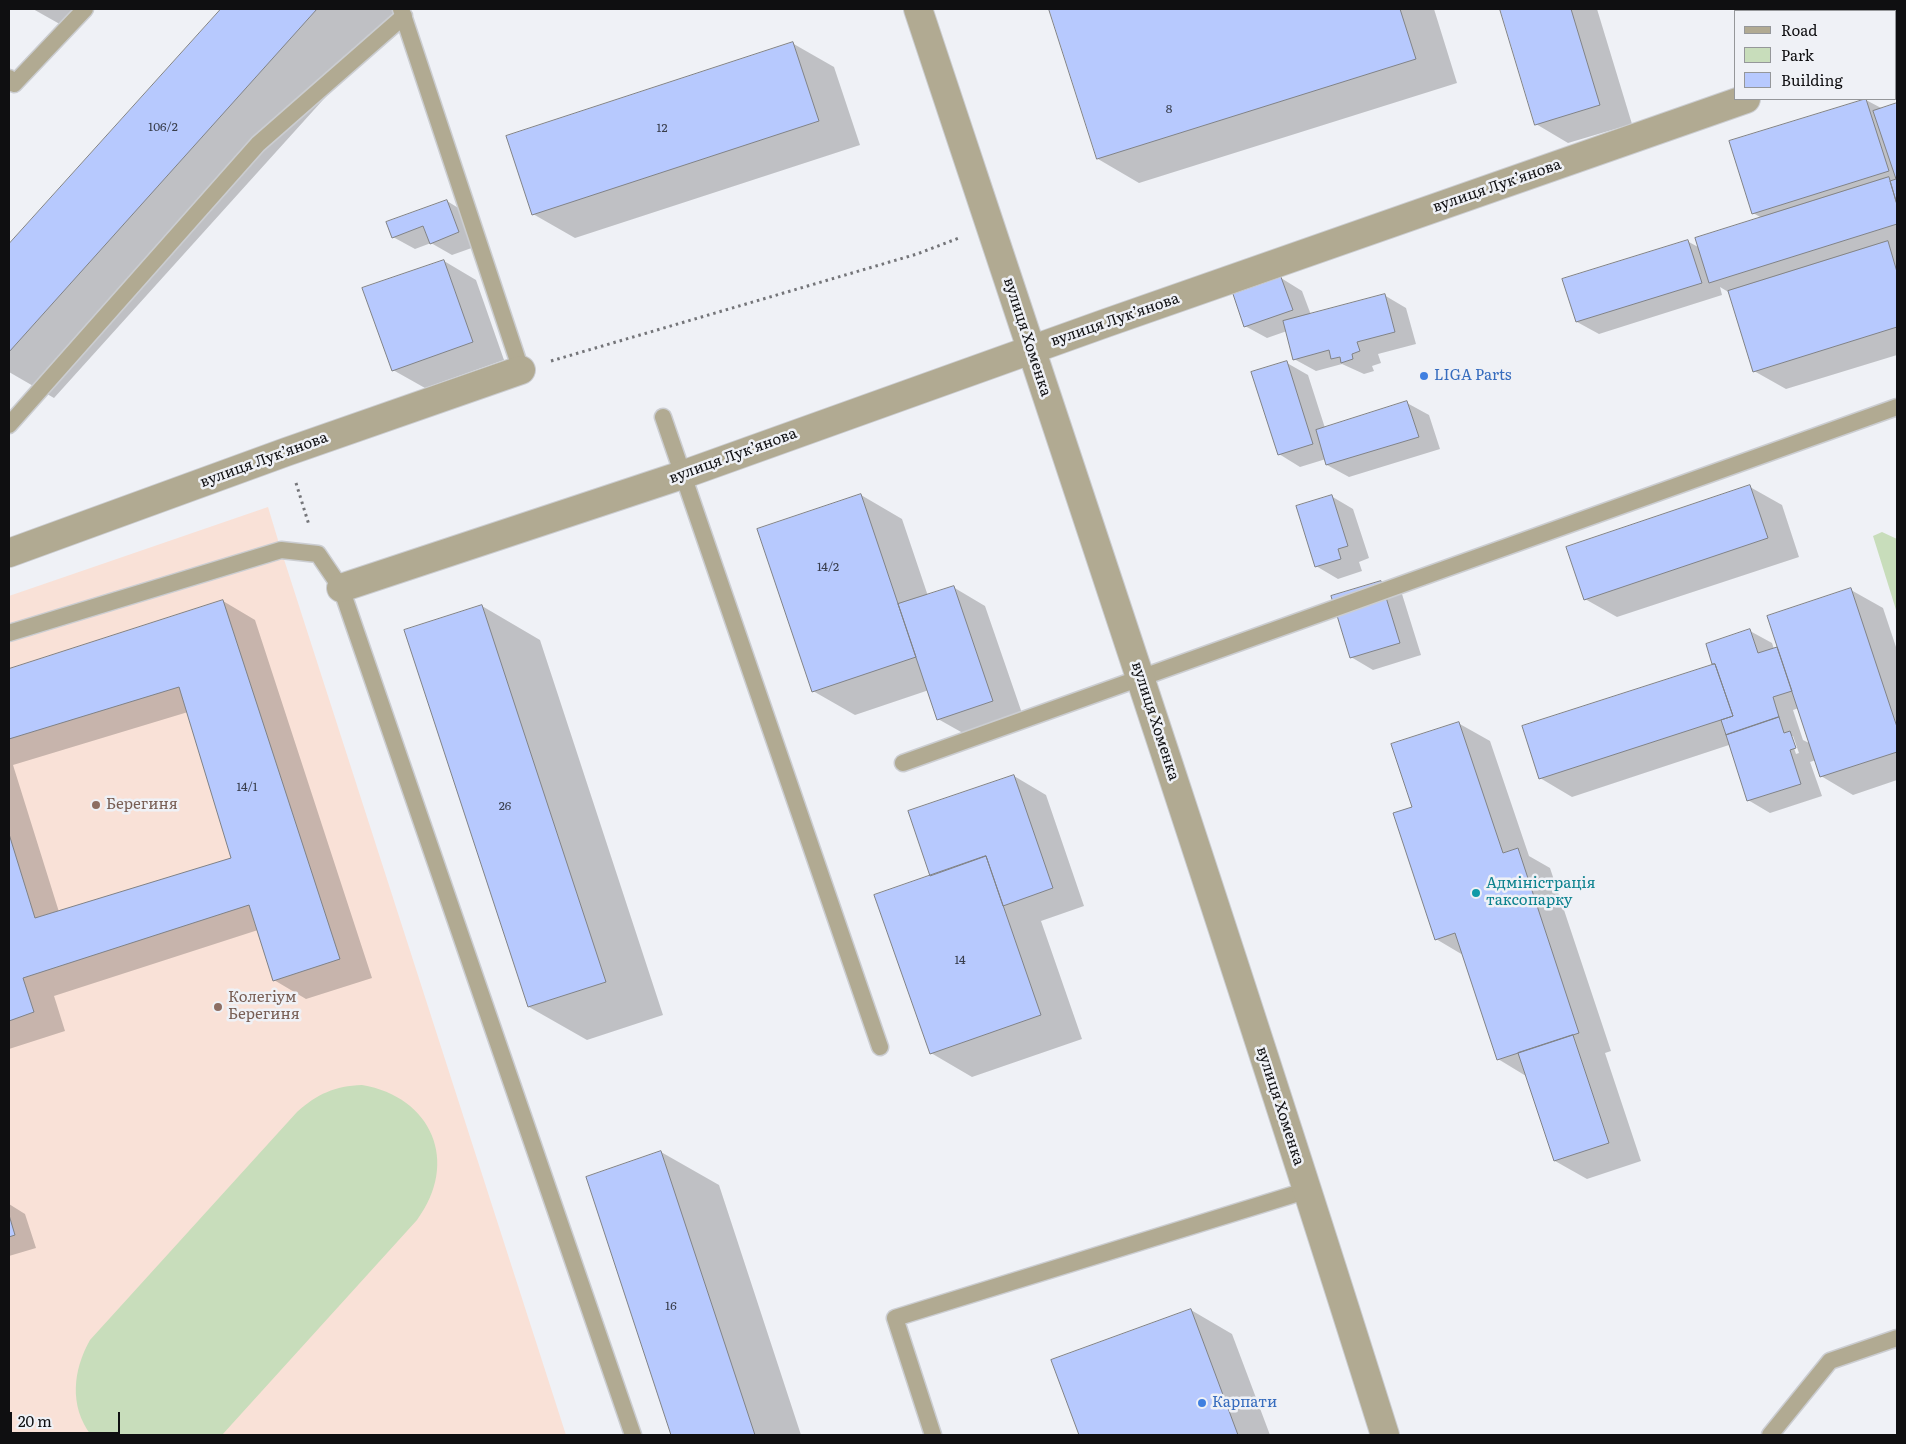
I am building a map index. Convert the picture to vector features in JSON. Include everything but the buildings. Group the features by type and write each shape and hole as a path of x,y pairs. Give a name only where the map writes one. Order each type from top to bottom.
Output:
{"street":[{"name":"вулиця Хоменка","path":"918,9 1308,1190 1385,1435"},
{"name":"вулиця Лукʼянова","path":"341,588 682,475 1031,350 1743,100"},
{"name":"вулиця Лукʼянова","path":"9,553 286,452 521,370"}],"lane":[{"path":"9,78 14,84 85,9"},
{"path":"9,425 258,144 403,13 521,370"},
{"path":"903,763 1897,407"},
{"path":"663,417 880,1047"},
{"path":"9,633 281,550 318,554 341,588 633,1435"},
{"path":"933,1435 896,1318 1308,1190"},
{"path":"1770,1435 1830,1361 1897,1338"}],"path":[{"path":"521,370 917,254 990,228"},
{"path":"286,452 318,554"}],"shaded area":[{"name":"Колегіум Берегиня","path":"268,507 566,1435 9,1435 9,596"}],"green space":[{"path":"1882,532 1897,539 1897,613 1873,536"},
{"path":"362,1085 386,1092 406,1103 422,1118 432,1135 437,1155 436,1176 430,1198 417,1220 222,1435 91,1435 79,1412 76,1388 80,1363 90,1340 297,1112 312,1100 327,1092 343,1087"}],"place":[{"name":"LIGA Parts","path":"1424,376"},
{"name":"Берегиня","path":"96,805"},
{"name":"Адміністрація таксопарку","path":"1476,893"},
{"name":"Колегіум Берегиня","path":"218,1007"},
{"name":"Карпати","path":"1202,1403"}]}
